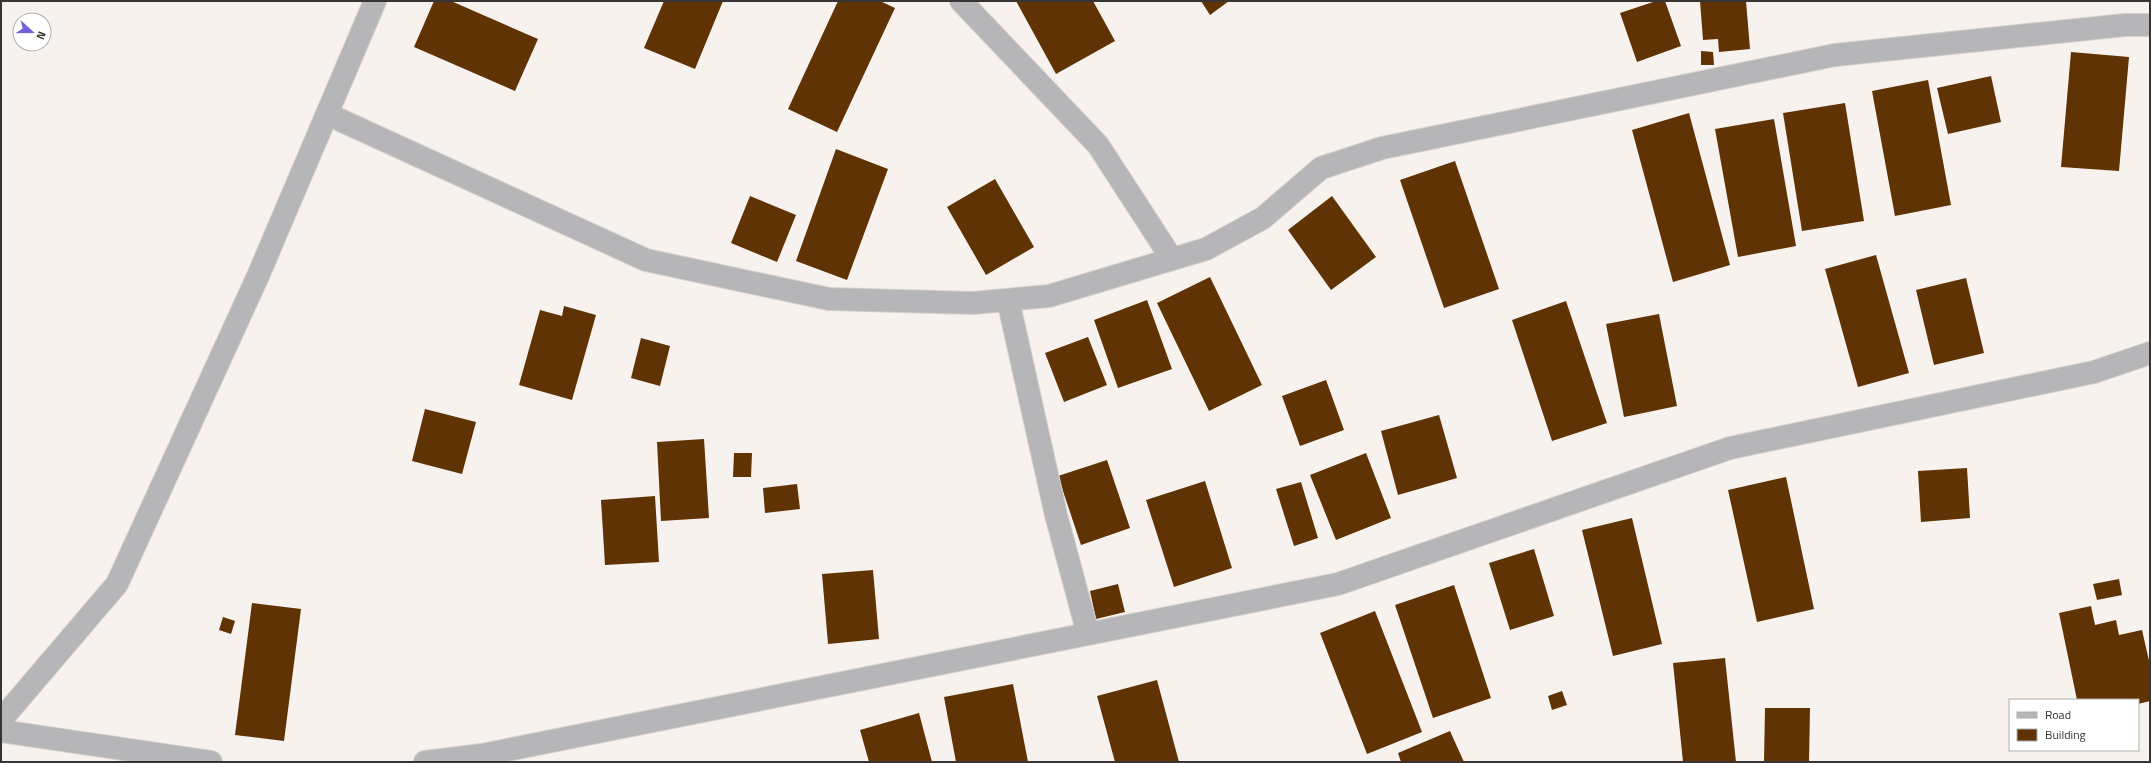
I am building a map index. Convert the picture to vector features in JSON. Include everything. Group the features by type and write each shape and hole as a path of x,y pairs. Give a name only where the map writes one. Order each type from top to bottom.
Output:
{"street":[{"path":"1,720 117,584 258,276 375,1"},
{"path":"961,1 1098,145 1172,259"},
{"path":"327,114 646,260 829,299 973,303 1049,296 1206,249 1263,218 1321,168 1382,148 1835,55 2125,25 2150,25"},
{"path":"1008,300 1056,514 1088,634"},
{"path":"425,762 482,755 1338,584 1730,448 2094,372 2150,353"},
{"path":"1,731 211,762"}],"building":[{"path":"434,1 451,1 538,39 515,91 414,47"},
{"path":"664,1 723,1 695,69 644,48"},
{"path":"838,1 880,1 895,8 837,132 788,109"},
{"path":"1016,1 1093,1 1115,41 1056,74"},
{"path":"1201,1 1229,1 1210,15"},
{"path":"1656,1 1665,1 1681,46 1637,62 1620,13"},
{"path":"1700,1 1746,1 1750,49 1719,52 1718,39 1703,40"},
{"path":"1701,51 1713,52 1714,65 1701,65"},
{"path":"2071,52 2129,57 2119,171 2061,167"},
{"path":"1991,76 2001,122 1948,134 1937,88"},
{"path":"1928,80 1951,205 1895,216 1872,91"},
{"path":"1845,103 1864,221 1802,231 1783,113"},
{"path":"1689,113 1730,265 1673,282 1632,130"},
{"path":"1774,119 1796,246 1738,257 1715,129"},
{"path":"836,149 888,169 847,280 796,261"},
{"path":"1455,161 1499,289 1444,308 1400,180"},
{"path":"995,179 1034,247 986,275 947,207"},
{"path":"750,196 796,215 777,262 731,243"},
{"path":"1332,196 1376,257 1331,290 1288,230"},
{"path":"1876,255 1909,373 1858,387 1825,269"},
{"path":"1210,277 1262,385 1209,411 1157,303"},
{"path":"1966,278 1984,353 1934,365 1916,290"},
{"path":"1147,300 1172,369 1118,388 1094,320"},
{"path":"1566,301 1607,423 1552,441 1512,320"},
{"path":"564,306 596,315 572,400 519,385 540,310 562,316"},
{"path":"1659,314 1677,406 1624,417 1606,324"},
{"path":"1088,337 1107,385 1064,402 1045,353"},
{"path":"641,338 670,346 660,386 631,378"},
{"path":"1326,380 1344,430 1300,446 1282,396"},
{"path":"425,409 476,422 462,474 412,461"},
{"path":"1439,415 1457,478 1398,495 1381,431"},
{"path":"704,439 709,518 661,521 657,442"},
{"path":"734,453 752,453 751,477 733,477"},
{"path":"1366,453 1391,518 1336,540 1310,475"},
{"path":"1107,460 1130,528 1081,545 1058,476"},
{"path":"1967,468 1970,518 1921,522 1918,471"},
{"path":"1786,477 1814,609 1757,622 1728,490"},
{"path":"1205,481 1232,568 1174,587 1146,500"},
{"path":"1301,482 1318,538 1294,546 1276,489"},
{"path":"797,484 800,509 765,513 763,488"},
{"path":"655,496 659,562 605,565 601,500"},
{"path":"1632,518 1662,644 1613,656 1582,530"},
{"path":"1534,549 1554,616 1510,630 1489,563"},
{"path":"873,570 879,639 828,644 822,574"},
{"path":"2119,579 2122,595 2097,600 2093,584"},
{"path":"1118,584 1125,612 1096,619 1090,591"},
{"path":"1454,585 1491,698 1433,718 1395,605"},
{"path":"252,603 301,609 284,741 235,735"},
{"path":"2091,606 2095,625 2116,620 2119,635 2142,630 2150,665 2150,701 2139,704 2139,699 2077,699 2059,613"},
{"path":"1375,611 1422,732 1367,754 1320,633"},
{"path":"223,617 235,621 231,634 219,630"},
{"path":"1725,658 1736,762 1683,762 1673,663"},
{"path":"1157,680 1179,762 1115,762 1097,696"},
{"path":"1013,684 1028,762 956,762 944,697"},
{"path":"1562,691 1567,705 1552,710 1548,696"},
{"path":"1765,708 1810,708 1809,762 1764,762"},
{"path":"919,713 932,762 869,762 860,730"},
{"path":"1450,731 1464,762 1401,762 1398,753"}]}
